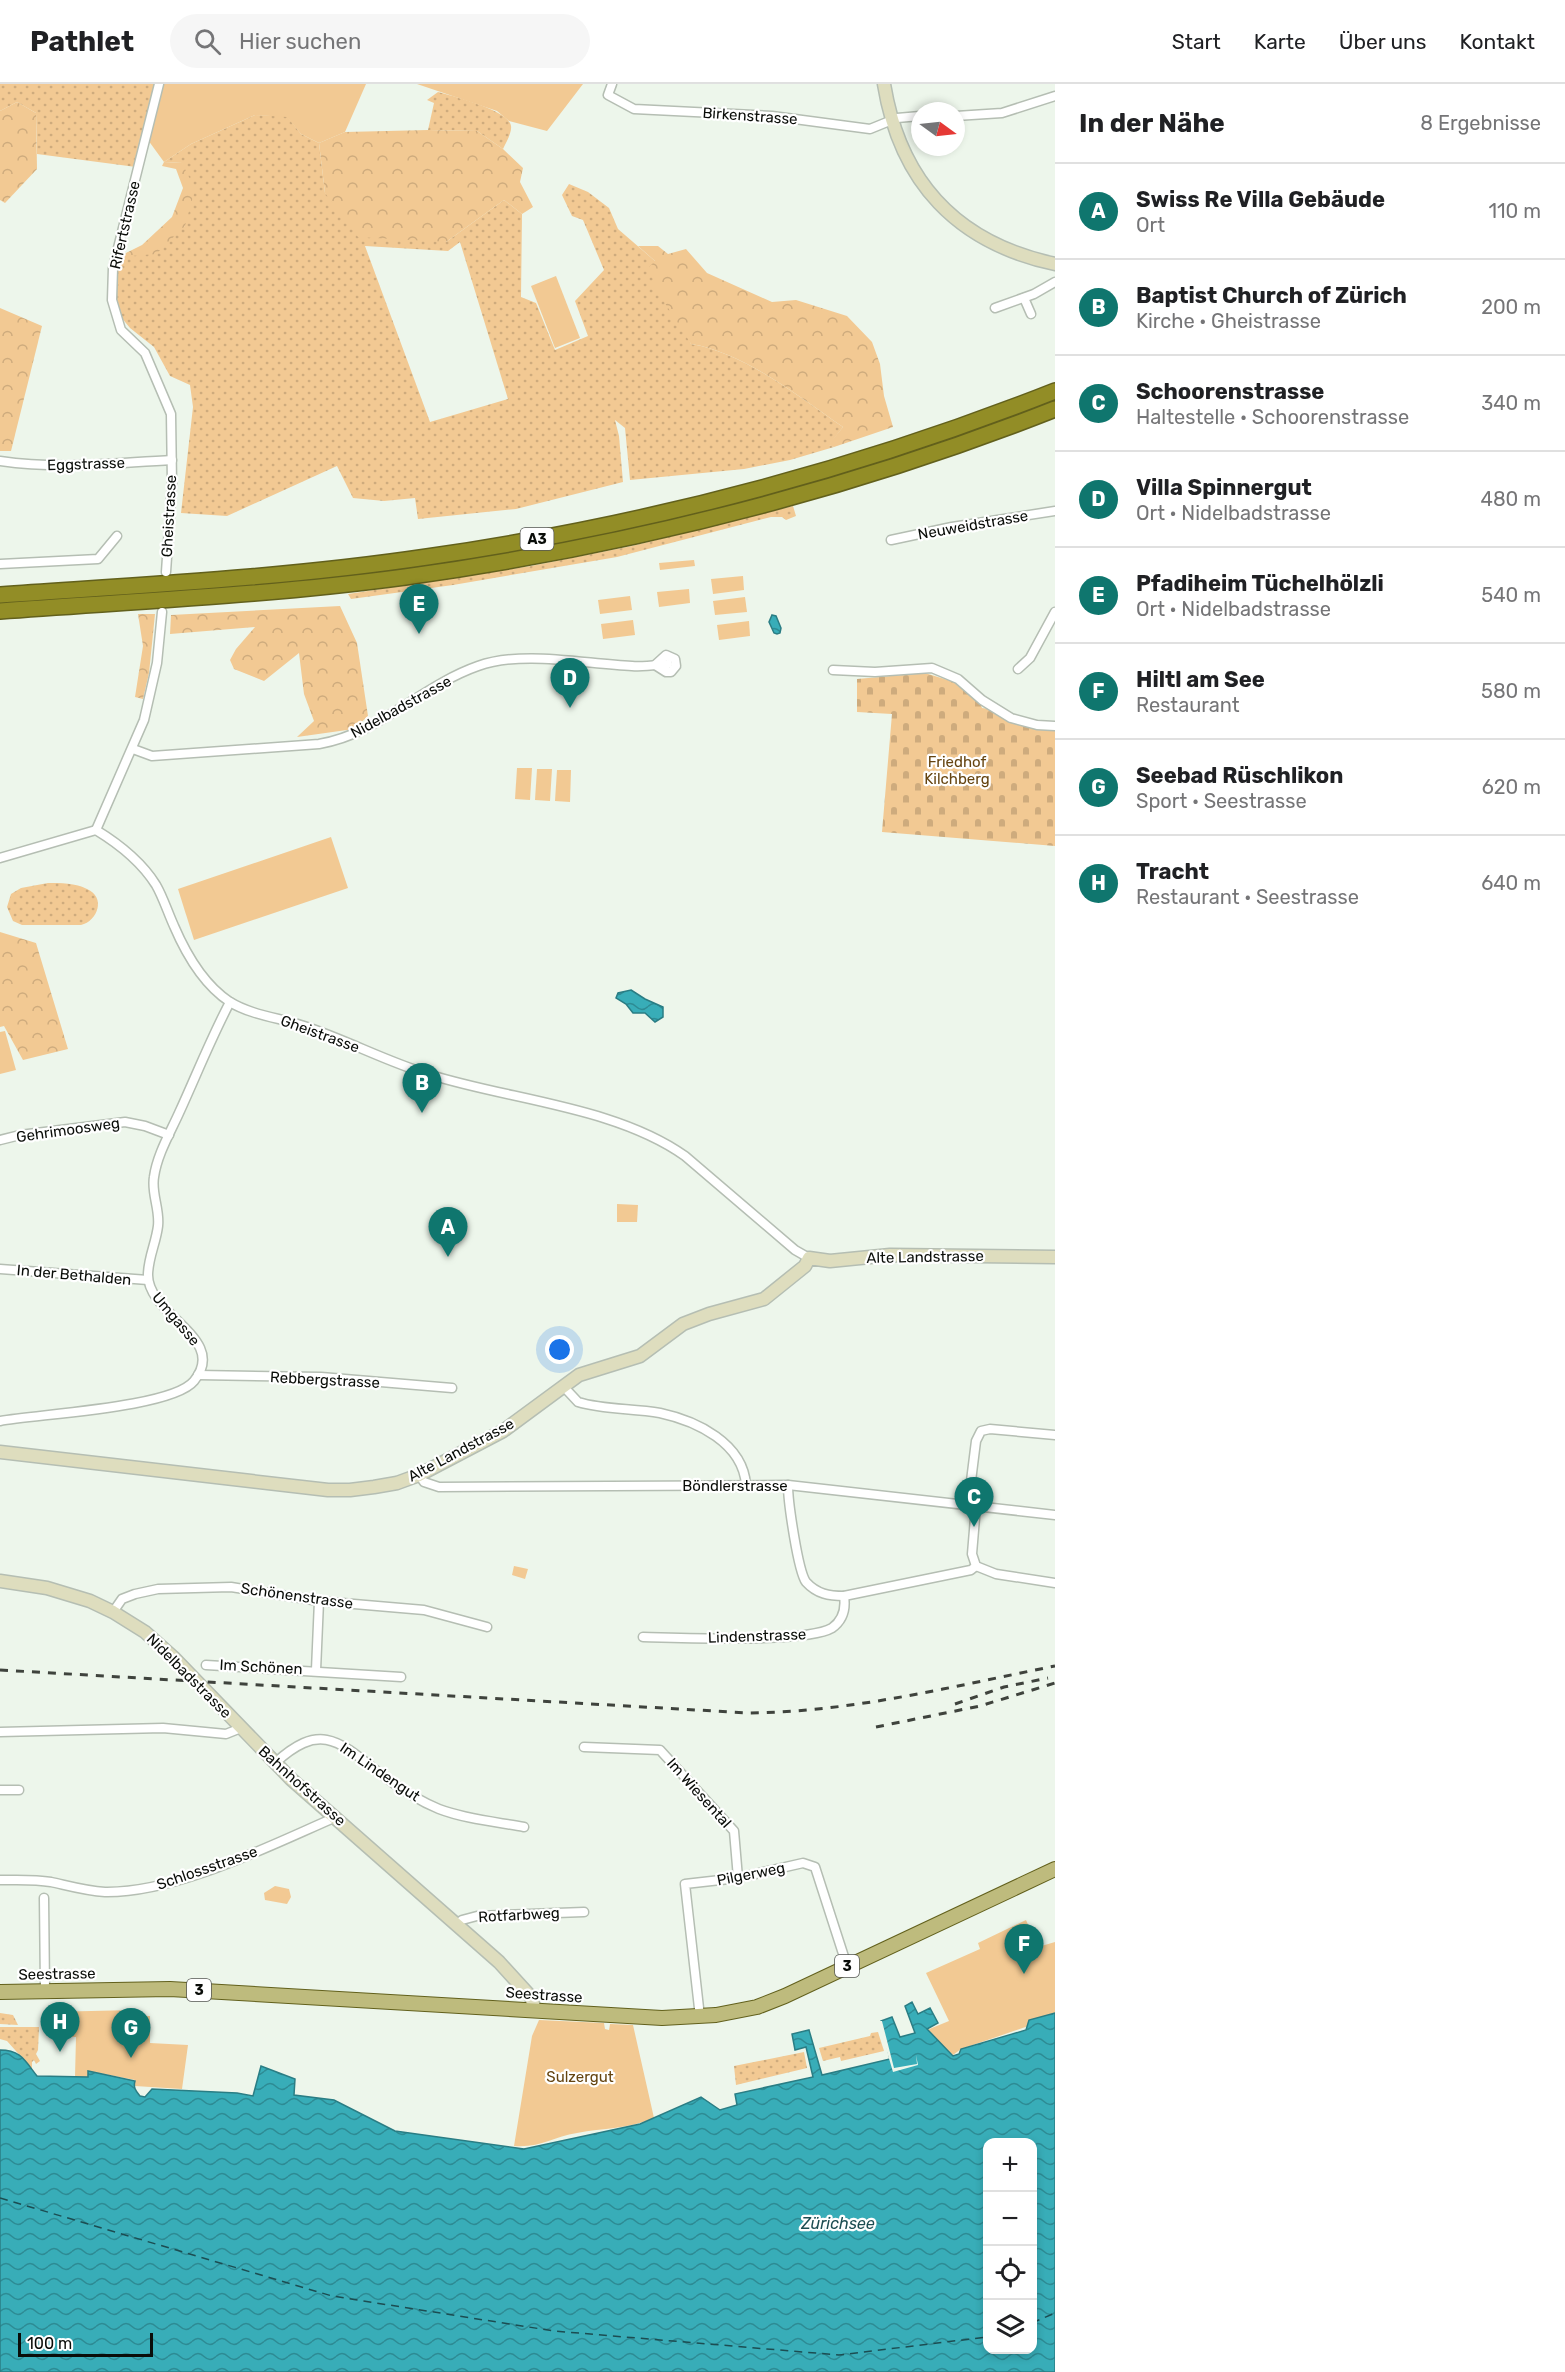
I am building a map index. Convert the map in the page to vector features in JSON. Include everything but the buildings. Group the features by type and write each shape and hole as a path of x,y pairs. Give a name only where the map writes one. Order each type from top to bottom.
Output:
{"highway":[{"name":"A3","path":"0,595 300,573 424,558 554,536 672,510 812,474 958,427 1055,392"},
{"name":"A3","path":"0,611 321,587 449,570 548,553 653,531 796,495 927,455 1055,409"}],"main road":[{"name":"Seestrasse","path":"0,1992 170,1989 662,2018 700,2017 757,2007 785,1996 1055,1869"}],"street":[{"name":"Rifertstrasse","path":"159,84 116,254 112,300 121,330 145,353 171,414 172,460"},
{"name":"Birkenstrasse","path":"612,84 608,95 634,109 772,117 870,129 892,119 911,117"},
{"path":"884,84 900,144 914,171 933,198 958,222 1008,249 1055,264"},
{"path":"965,115 1002,113 1055,96"},
{"path":"995,308 1024,298 1055,282"},
{"path":"1024,298 1031,314"},
{"name":"Eggstrasse","path":"0,461 33,466 103,466 172,460"},
{"name":"Gheistrasse","path":"166,572 172,460"},
{"name":"Neuweidstrasse","path":"891,540 952,527 1055,511"},
{"path":"0,564 98,559 117,536"},
{"path":"0,858 96,830 102,812 141,730 157,663 162,612"},
{"path":"1018,669 1030,658 1055,612"},
{"name":"Nidelbadstrasse","path":"133,749 152,756 339,741 354,735 456,676 479,666 500,661 521,659 634,666 668,664"},
{"path":"833,670 875,672 932,668 958,679 982,700 1011,718 1037,725 1055,726"},
{"name":"Gheistrasse","path":"96,830 116,842 146,871 158,890 184,949 196,967 230,1002 304,1026 430,1075 643,1131 685,1156 795,1250 809,1258"},
{"name":"Umgasse","path":"198,1375 202,1359 196,1340 161,1306 148,1281 159,1218 153,1179 169,1135 230,1002"},
{"name":"Gehrimoosweg","path":"0,1140 27,1134 125,1122 145,1126 169,1135"},
{"name":"Alte Landstrasse","path":"0,1452 328,1490 397,1483 419,1475 503,1431 579,1375 640,1356 683,1324 709,1314 764,1299 805,1266 809,1258 830,1261 890,1255 1055,1257"},
{"name":"In der Bethalden","path":"0,1269 148,1281"},
{"path":"0,1421 92,1410 157,1397 183,1389 198,1375"},
{"name":"Rebbergstrasse","path":"198,1375 321,1377 452,1388"},
{"path":"563,1386 574,1399 584,1404 659,1413 704,1429 729,1446 746,1473 746,1485"},
{"path":"1055,1435 990,1429 981,1431 976,1441 972,1506 972,1554 976,1566 996,1574 1055,1583"},
{"name":"Böndlerstrasse","path":"419,1475 424,1482 439,1487 788,1485 1055,1515"},
{"path":"788,1485 804,1580 815,1590 829,1596 844,1596 971,1570 976,1566"},
{"name":"Nidelbadstrasse","path":"0,1581 47,1588 90,1601 146,1632 241,1728"},
{"name":"Schönenstrasse","path":"113,1612 122,1599 158,1589 231,1587 320,1601 424,1610 488,1627"},
{"name":"Lindenstrasse","path":"643,1637 722,1638 812,1635 834,1627 842,1618 846,1607 844,1596"},
{"name":"Im Schönen","path":"316,1670 320,1601"},
{"name":"Im Schönen","path":"206,1665 401,1677"},
{"path":"0,1732 163,1728 226,1734 241,1728"},
{"name":"Bahnhofstrasse","path":"241,1728 275,1763 500,1962 531,1997 535,2010"},
{"name":"Im Lindengut","path":"275,1763 309,1741 329,1740 349,1748 412,1796 441,1810 524,1827"},
{"name":"Im Wiesental","path":"584,1747 660,1750 734,1831 738,1878"},
{"path":"0,1790 19,1790"},
{"name":"Schlossstrasse","path":"0,1881 48,1882 105,1892 149,1888 175,1882 247,1855 336,1817"},
{"name":"Pilgerweg","path":"700,2017 685,1884 738,1878 803,1863 815,1867 847,1966"},
{"path":"44,1898 45,1990"},
{"name":"Rotfarbweg","path":"456,1925 462,1920 477,1916 584,1912"}],"green space":[{"path":"0,84 156,84 136,167 37,154 36,113 17,102 0,111"},
{"path":"162,84 366,84 345,132 319,143 301,134 287,117 255,115 191,144 164,162 148,140"},
{"path":"417,84 583,84 547,131 509,121 497,111"},
{"path":"438,92 479,104 501,114 508,120 511,132 503,149 477,131 428,130 434,103 427,100"},
{"path":"17,102 36,113 37,169 5,203 0,200 0,111"},
{"path":"255,115 287,116 301,134 319,143 325,193 446,242 504,200 522,214 521,297 536,303 555,350 588,336 575,301 604,270 583,220 572,216 562,195 569,184 588,192 609,208 618,229 655,261 691,344 731,356 751,366 789,389 843,427 829,445 834,447 790,460 744,469 630,480 625,428 615,420 619,436 623,482 516,509 418,519 415,498 384,501 353,498 337,466 227,516 181,513 193,407 190,385 170,376 154,347 130,328 121,317 115,301 115,270 118,257 185,226 182,163 164,162 191,144","holes":["460,242 508,399 430,422 365,246 448,251"]},
{"path":"477,131 503,149 523,168 520,182 533,207 522,214 504,200 446,242 358,237 325,193 319,143 345,132"},
{"path":"164,162 182,163 195,189 185,226 156,254 118,257 142,245 172,217 183,188 176,169 162,166"},
{"path":"638,246 658,246 668,254 686,249 707,273 772,302 796,300 847,316 872,342 880,364 884,396 893,427 834,447 828,445 843,427 789,389 751,366 731,356 691,344 656,289 649,267 655,261"},
{"path":"556,276 580,338 555,348 531,286"},
{"path":"0,308 42,326 11,451 0,451"},
{"path":"793,506 796,516 786,520 782,517 771,517 617,557 453,585 351,599 348,594 531,566 632,546"},
{"path":"694,560 695,566 660,570 659,563"},
{"path":"743,576 744,590 713,594 711,579"},
{"path":"689,589 690,603 659,607 657,592"},
{"path":"630,596 632,610 600,614 598,600"},
{"path":"745,597 747,612 715,615 713,601"},
{"path":"340,606 357,643 368,716 354,729 297,737 314,721 304,694 299,653 264,681 234,669 230,660 236,649 255,627 170,634 171,615"},
{"path":"138,614 155,614 149,673 143,699 135,697 143,646"},
{"path":"633,620 635,635 603,639 601,624"},
{"path":"749,621 750,636 719,640 717,625"},
{"name":"Friedhof Kilchberg","path":"925,673 954,682 982,708 1012,722 1055,730 1055,846 882,832 892,714 857,712 857,679"},
{"path":"517,768 532,768 530,800 515,799"},
{"path":"537,769 552,769 550,801 535,800"},
{"path":"557,770 571,770 570,802 555,801"},
{"path":"331,837 348,888 194,940 178,889"},
{"path":"48,883 78,886 93,893 98,908 92,919 81,925 22,925 13,921 7,907 11,894 21,888"},
{"path":"0,932 36,943 68,1049 23,1060 4,1026 0,1027"},
{"path":"5,1031 16,1070 0,1074 0,1032"},
{"path":"617,1204 638,1205 637,1222 617,1222"},
{"path":"514,1566 528,1569 525,1579 512,1575"},
{"path":"275,1886 289,1889 291,1897 287,1904 265,1900 264,1893"},
{"path":"1026,1920 1038,1947 1055,1942 1055,2017 961,2049 953,2055 927,2030 949,2021 926,1973 980,1949 978,1943"},
{"path":"135,2010 136,2016 150,2016 150,2043 188,2045 182,2089 135,2086 135,2080 88,2071 88,2077 75,2077 76,2037 51,2036 47,2033 47,2012"},
{"path":"0,2013 13,2015 18,2025 0,2024"},
{"name":"Sulzergut","path":"539,2020 604,2023 605,2029 609,2030 610,2024 633,2025 654,2118 626,2126 568,2135 539,2144 514,2146 532,2036"},
{"path":"0,2027 39,2027 36,2054 40,2061 36,2064 34,2060 32,2062 32,2069 7,2041 0,2039"},
{"path":"878,2032 884,2051 841,2061 840,2057 823,2061 819,2048"},
{"path":"804,2052 807,2068 736,2085 734,2066"}],"water":[{"path":"772,615 776,616 781,628 780,633 774,633 769,622"},
{"path":"631,990 663,1007 663,1017 655,1022 645,1013 633,1013 626,1004 616,998 618,993"},
{"name":"Zürichsee","path":"912,2002 918,2014 930,2008 938,2023 927,2029 953,2056 959,2054 961,2049 1026,2030 1029,2020 1055,2013 1055,2372 0,2372 0,2050 18,2054 37,2076 88,2077 88,2071 135,2081 136,2091 140,2096 145,2097 152,2089 237,2093 253,2096 261,2066 295,2079 294,2095 334,2100 395,2131 524,2149 640,2124 701,2097 720,2110 737,2105 735,2094 813,2077 806,2047 795,2050 792,2034 809,2030 822,2075 890,2059 881,2021 892,2017 900,2037 915,2033 905,2006"}],"pier":[{"path":"878,2021 882,2021 894,2068 917,2064 916,2055 918,2065 893,2072"}],"ferry route":[{"path":"0,2198 332,2296 554,2331 839,2355 983,2337"},
{"path":"1037,2321 1055,2313"}],"railway":[{"path":"0,1670 749,1713 788,1712 865,1703 1055,1666"},
{"path":"955,1704 1004,1687 1048,1678"},
{"path":"876,1727 980,1706 1055,1683"}],"place":[{"name":"Pfadiheim Tüchelhölzli","path":"419,634"},
{"name":"Villa Spinnergut","path":"570,708"},
{"name":"Baptist Church of Zürich","path":"422,1113"},
{"name":"Swiss Re Villa Gebäude","path":"448,1257"},
{"name":"Schoorenstrasse","path":"974,1527"},
{"name":"Hiltl am See","path":"1024,1974"},
{"name":"Tracht","path":"60,2052"},
{"name":"Seebad Rüschlikon","path":"131,2058"}]}
